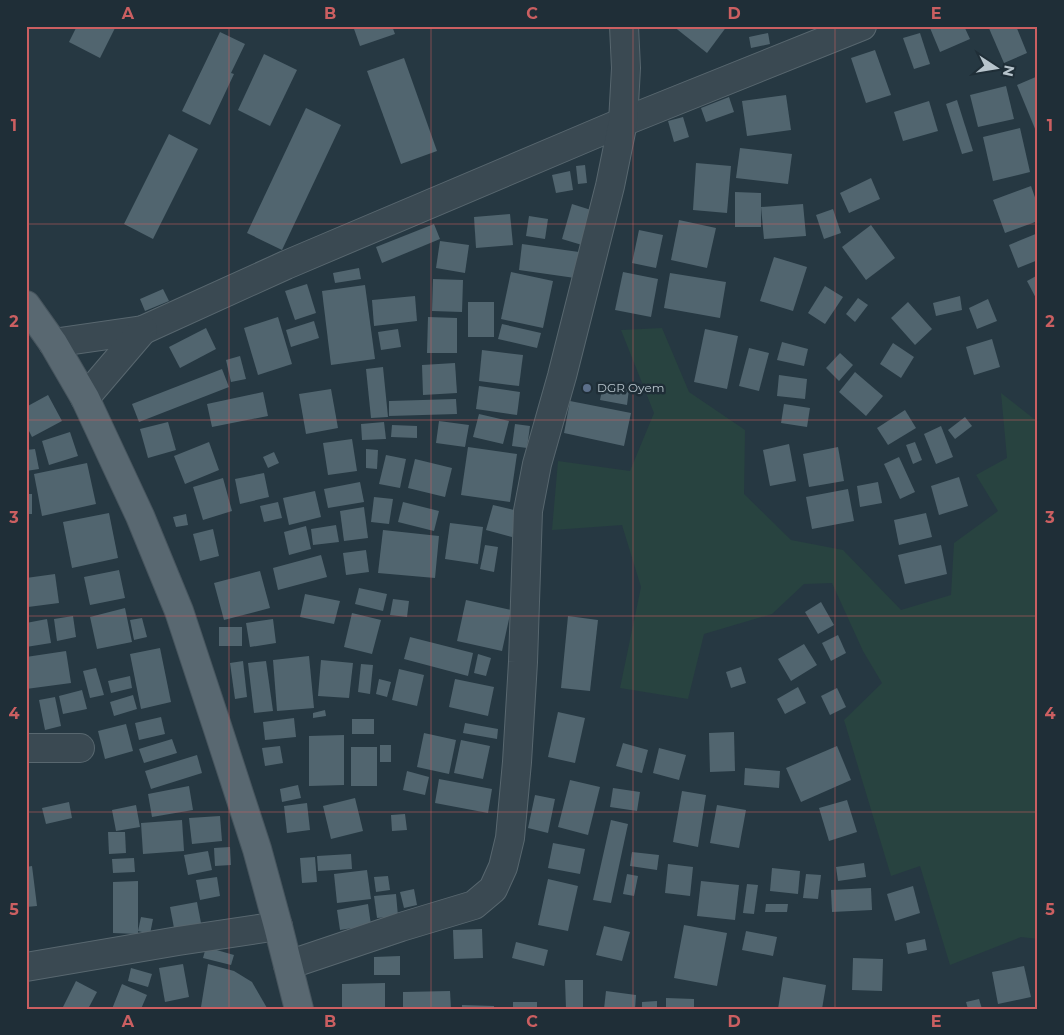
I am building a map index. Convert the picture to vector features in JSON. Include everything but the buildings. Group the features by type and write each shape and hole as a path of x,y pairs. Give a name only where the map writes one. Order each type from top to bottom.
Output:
{"main road":[{"path":"26,305 53,343 85,398 140,516 178,611 257,849 299,1009"}],"street":[{"path":"288,965 400,927 474,905 492,889 503,867 510,838 517,753 523,662 528,511 537,464 610,186 623,122 626,68 624,26"},
{"path":"53,343 143,330 286,265 623,122 862,26"},
{"path":"85,398 143,330"},
{"path":"26,748 80,748"},
{"path":"26,967 278,926"}],"green space":[{"path":"662,328 689,392 745,430 744,494 791,540 843,550 901,610 951,595 954,543 998,511 976,475 1007,458 1001,393 1038,422 1038,939 1021,937 950,965 920,866 891,876 844,720 882,683 863,651 832,583 804,584 772,614 704,634 688,699 620,688 641,587 622,525 552,530 558,461 630,471 654,413 621,330"}],"place":[{"name":"DGR Oyem","path":"587,388"}]}
